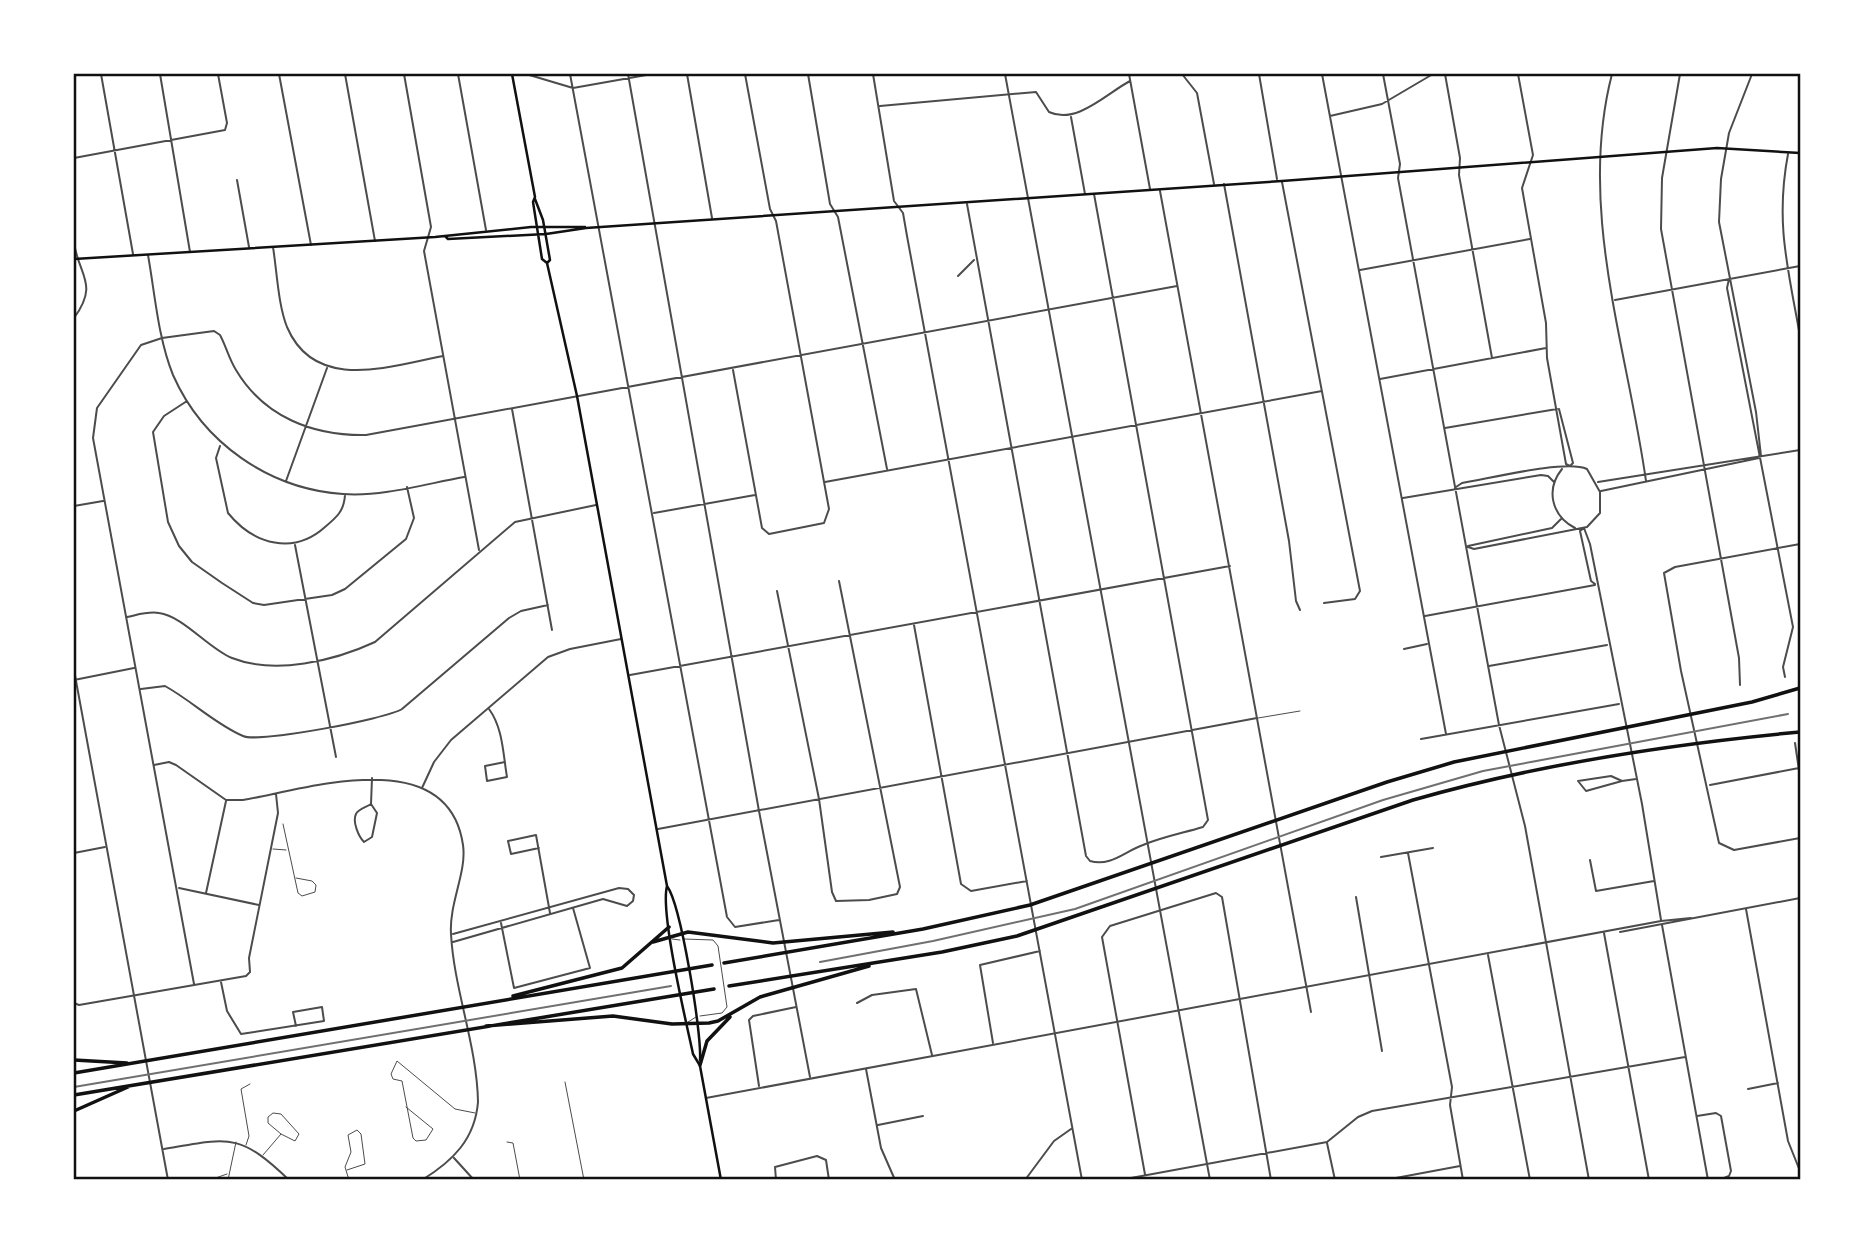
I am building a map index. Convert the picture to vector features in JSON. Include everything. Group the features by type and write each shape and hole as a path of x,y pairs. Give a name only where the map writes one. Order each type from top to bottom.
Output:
{"highway":[{"path":"724,963 923,929 1030,905 1081,890 1387,782 1454,762 1752,702 1801,688"},
{"path":"729,986 979,945 1053,925 1413,800 1478,782 1670,747 1801,732"},
{"path":"480,1004 607,974 622,968 669,927"},
{"path":"653,942 681,933 694,932 773,943 923,929"},
{"path":"485,1025 490,1028 612,1016 672,1024 696,1020 718,1021 760,997 884,962"},
{"path":"74,1073 712,965"},
{"path":"74,1095 715,989"},
{"path":"700,1065 711,1035 736,1012"},
{"path":"74,1060 136,1063"},
{"path":"74,1111 134,1085"}],"main road":[{"path":"512,74 535,199 545,226 550,260 547,263"},
{"path":"74,258 375,240 546,234 599,227 1159,190 1665,152 1732,148 1801,153"},
{"path":"535,199 533,202 542,259 547,263 577,396 629,675 667,886 664,897 669,927 693,1054 700,1065"},
{"path":"446,237 448,233 545,226 586,228"},
{"path":"667,886 672,893 681,933 696,1020 700,1065 721,1180"}],"street":[{"path":"101,74 133,255"},
{"path":"160,74 190,252"},
{"path":"74,158 226,129 228,122 218,74"},
{"path":"279,74 310,245"},
{"path":"345,74 375,240"},
{"path":"410,74 404,74 432,227 424,250 479,550"},
{"path":"458,74 486,231"},
{"path":"526,74 573,88 652,74"},
{"path":"570,74 729,922 740,927 780,920"},
{"path":"687,74 712,219"},
{"path":"733,369 755,495 765,531 769,534 810,527 828,519 824,482 801,356 745,74"},
{"path":"808,74 830,204 835,212 887,470"},
{"path":"873,74 894,201 903,215 1082,1180"},
{"path":"1005,74 1210,1180"},
{"path":"1129,74 1150,190"},
{"path":"1182,74 1192,82 1197,93 1214,185"},
{"path":"1259,74 1360,591 1355,599 1325,603"},
{"path":"1322,74 1446,734"},
{"path":"1383,74 1414,262 1488,666 1499,725 1525,826 1589,1180"},
{"path":"1329,116 1388,101 1433,74"},
{"path":"1445,74 1459,175 1492,358"},
{"path":"1518,74 1532,162 1522,188 1546,323 1547,348 1566,464 1570,466"},
{"path":"1612,74 1601,125 1599,214 1646,481"},
{"path":"1680,74 1665,152 1660,215 1739,658 1740,685"},
{"path":"1600,492 1756,461 1761,457 1763,447 1734,287 1729,279 1719,222 1724,158 1729,133 1752,74"},
{"path":"629,76 759,811 810,1077"},
{"path":"878,106 1036,92 1049,112 1070,115 1106,98 1130,81"},
{"path":"1070,115 1086,195"},
{"path":"1788,152 1781,201 1788,269 1801,336"},
{"path":"237,180 249,247"},
{"path":"1224,184 1289,541 1296,601 1300,610"},
{"path":"1159,190 1311,1012"},
{"path":"967,203 1067,753 1090,861 1110,861 1148,843 1208,824 1094,194"},
{"path":"1360,270 1531,239"},
{"path":"74,243 87,292 74,318"},
{"path":"273,246 288,328 300,348 327,368 358,371 444,356"},
{"path":"148,254 162,338 173,374 187,401 221,444 256,468 286,482 345,494 465,477"},
{"path":"958,276 976,258"},
{"path":"1614,300 1801,266"},
{"path":"1729,279 1727,288 1793,627 1783,667 1785,677"},
{"path":"194,984 93,438 97,408 141,345 206,330 218,333 234,368 250,390 274,412 307,428 327,433 366,435 577,396 630,389 1177,286"},
{"path":"1736,334 1741,333"},
{"path":"1380,379 1547,348"},
{"path":"286,482 327,368"},
{"path":"824,482 1322,391"},
{"path":"187,401 164,415 153,432 169,523 179,546 192,562 253,603 274,606 332,595 345,589 406,539 414,517 407,487"},
{"path":"1749,405 1755,404"},
{"path":"512,408 552,630"},
{"path":"1444,428 1558,408"},
{"path":"1558,408 1562,412 1573,463 1570,466"},
{"path":"221,444 216,458 228,513 267,543 295,544 313,538 341,514 345,494"},
{"path":"1563,445 1568,444"},
{"path":"1597,482 1755,455 1761,457 1801,450"},
{"path":"1455,488 1462,483 1523,472 1570,466 1587,469 1597,482 1600,492 1600,513 1580,531 1591,581 1596,585"},
{"path":"1563,468 1554,482 1553,503 1561,519 1576,529"},
{"path":"1523,472 1524,478"},
{"path":"1402,498 1544,475 1554,482"},
{"path":"654,513 755,495"},
{"path":"74,506 104,500"},
{"path":"125,617 150,613 168,615 230,657 253,664 273,666 354,652 374,642 515,522 533,516 597,505"},
{"path":"1467,546 1473,542 1552,528 1561,519"},
{"path":"1467,546 1475,549 1584,528"},
{"path":"1584,528 1590,544 1596,585 1637,779 1708,1180"},
{"path":"1521,534 1522,540"},
{"path":"295,544 336,757"},
{"path":"1584,545 1590,544"},
{"path":"1801,544 1670,568 1664,573 1689,702 1722,847 1734,850 1801,838"},
{"path":"629,675 1230,566"},
{"path":"777,591 836,901 869,900 897,894 900,887 839,581"},
{"path":"1424,617 1596,585"},
{"path":"140,690 165,686 245,737 258,739 395,713 509,618 522,611 548,605"},
{"path":"914,624 963,888 971,891 1027,881"},
{"path":"422,789 444,748 548,657 570,649 621,639"},
{"path":"1404,649 1428,644"},
{"path":"1488,666 1608,645"},
{"path":"74,680 135,668"},
{"path":"74,670 168,1180"},
{"path":"1421,739 1620,704"},
{"path":"488,708 497,720 505,762 507,777 487,781 485,766 505,762"},
{"path":"657,830 1257,718"},
{"path":"1795,743 1801,777"},
{"path":"153,765 169,762 176,765 226,800 372,778 398,780 422,789 448,811 462,838 464,862 452,902 451,935 478,1087 477,1114 467,1140 453,1157 422,1180"},
{"path":"1709,785 1799,768"},
{"path":"1622,781 1611,776 1578,782 1586,791 1637,779"},
{"path":"371,804 358,810 355,817 358,832 364,842 372,837 377,813 371,804 372,778"},
{"path":"74,1003 133,996 250,972 249,958 278,813 276,794"},
{"path":"205,893 226,800"},
{"path":"539,848 511,854 508,841 536,835 539,848 549,908 551,914"},
{"path":"74,853 106,847"},
{"path":"1381,857 1433,848"},
{"path":"1408,853 1452,1096 1450,1105 1463,1180"},
{"path":"1590,860 1597,891 1655,881"},
{"path":"177,887 260,905"},
{"path":"451,935 619,888 628,889 634,895 633,901 627,906 603,899 452,943"},
{"path":"1146,1180 1102,937 1104,930 1219,894 1223,901 1242,999 1271,1180"},
{"path":"1356,897 1381,1051"},
{"path":"1619,931 1661,921 1800,898 1801,909"},
{"path":"501,922 514,988 590,968 573,908"},
{"path":"1745,908 1791,1153 1800,1168"},
{"path":"706,1098 1307,986 1604,933 1662,926 1691,918"},
{"path":"1604,933 1649,1180"},
{"path":"993,1044 980,965 1040,951"},
{"path":"1488,955 1530,1180"},
{"path":"220,980 232,1024 241,1034 296,1026 324,1021 322,1007 293,1012 296,1026"},
{"path":"857,1003 872,995 916,989 932,1055"},
{"path":"759,1087 749,1020 753,1016 797,1006"},
{"path":"1120,1180 1327,1142 1367,1112 1686,1056"},
{"path":"866,1068 881,1148 895,1180"},
{"path":"1748,1089 1778,1083"},
{"path":"1697,1116 1716,1113 1721,1116 1731,1171 1729,1177 1719,1180"},
{"path":"877,1125 923,1116"},
{"path":"1025,1180 1054,1141 1072,1128"},
{"path":"163,1149 215,1140 236,1142 263,1154 289,1180"},
{"path":"1327,1142 1335,1180"},
{"path":"453,1157 474,1180"},
{"path":"776,1180 775,1167 798,1160 823,1157 830,1180"},
{"path":"1385,1180 1461,1166"}],"lane":[{"path":"1257,718 1300,711"},
{"path":"283,824 298,893 302,896 315,892 316,886 312,881 296,878"},
{"path":"271,849 288,850"},
{"path":"671,938 713,940 718,946 727,1001 722,1013 696,1020"},
{"path":"406,1107 433,1129 426,1140 416,1142 413,1138 406,1107 402,1081 393,1079 391,1074 397,1061 455,1110 477,1114"},
{"path":"565,1082 584,1180"},
{"path":"246,1145 249,1136 241,1089 250,1084"},
{"path":"273,1113 281,1114 299,1134 295,1141 289,1141 281,1134 268,1123 268,1117 273,1113"},
{"path":"347,1170 365,1164 361,1133 357,1130 348,1135 351,1152 347,1170 349,1180"},
{"path":"263,1154 281,1134"},
{"path":"507,1142 518,1141"},
{"path":"228,1180 236,1142"},
{"path":"513,1143 520,1180"},
{"path":"210,1180 229,1173"}],"railway":[{"path":"820,962 933,941 1075,909 1383,800 1483,771 1788,714"},
{"path":"74,1087 671,986"}]}
